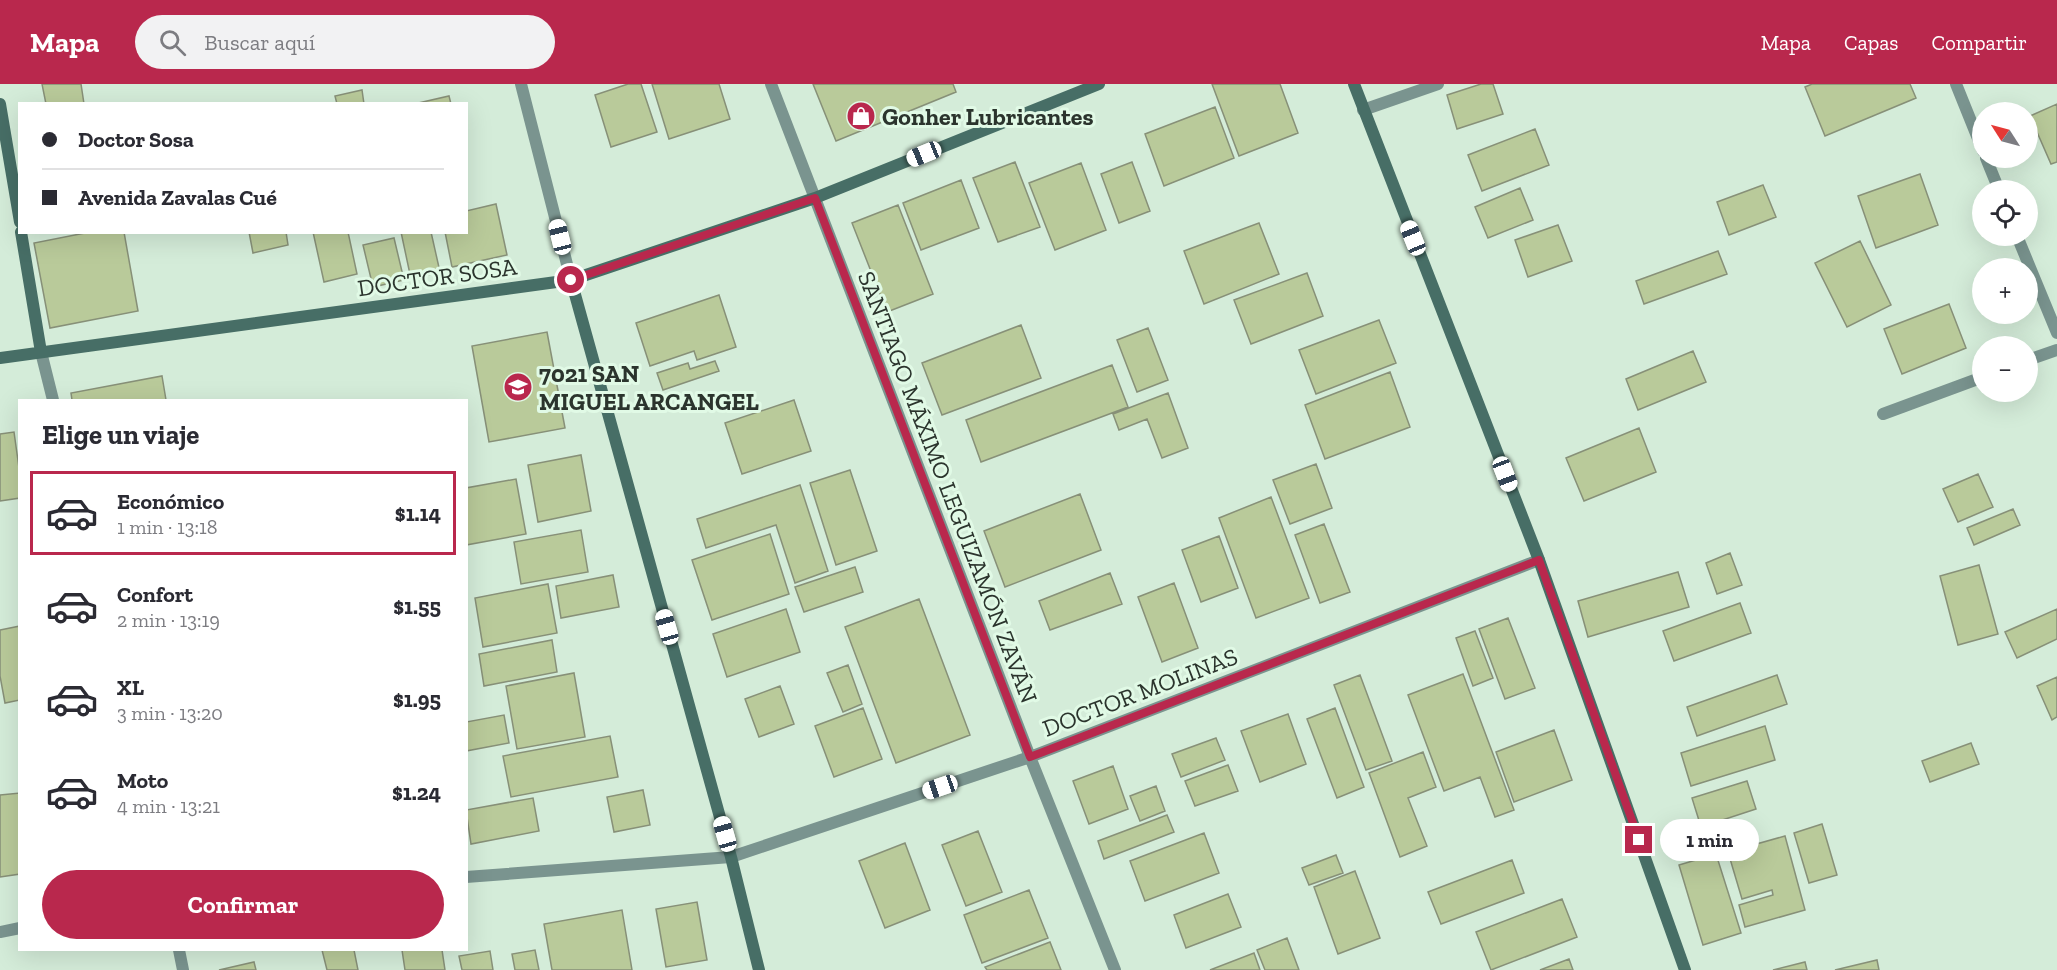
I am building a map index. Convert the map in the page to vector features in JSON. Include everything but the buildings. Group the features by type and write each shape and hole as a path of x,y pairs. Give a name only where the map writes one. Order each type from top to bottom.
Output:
{"street":[{"path":"521,84 571,280 731,857 759,970"},
{"name":"SANTIAGO MÁXIMO LEGUIZAMÓN ZAVÁN","path":"771,84 1030,757 1116,970"},
{"name":"DOCTOR SOSA","path":"0,358 571,280 815,198 1099,84"},
{"path":"1354,84 1539,560 1685,970"},
{"path":"1363,110 1438,84"},
{"path":"1956,84 1972,124"},
{"path":"0,105 18,210"},
{"path":"21,234 41,352 52,399"},
{"path":"2022,246 2057,333"},
{"path":"2038,357 2057,350"},
{"path":"1882,414 1972,381"},
{"name":"DOCTOR MOLINAS","path":"468,877 731,857 1030,757 1539,560"},
{"path":"0,932 18,928"},
{"path":"179,951 183,970"}],"place":[{"name":"Gonher Lubricantes","path":"861,116"},
{"name":"7021 SAN MIGUEL ARCANGEL","path":"518,387"}],"route":[{"path":"571,280 815,198 1030,757 1539,560 1639,840"}]}
